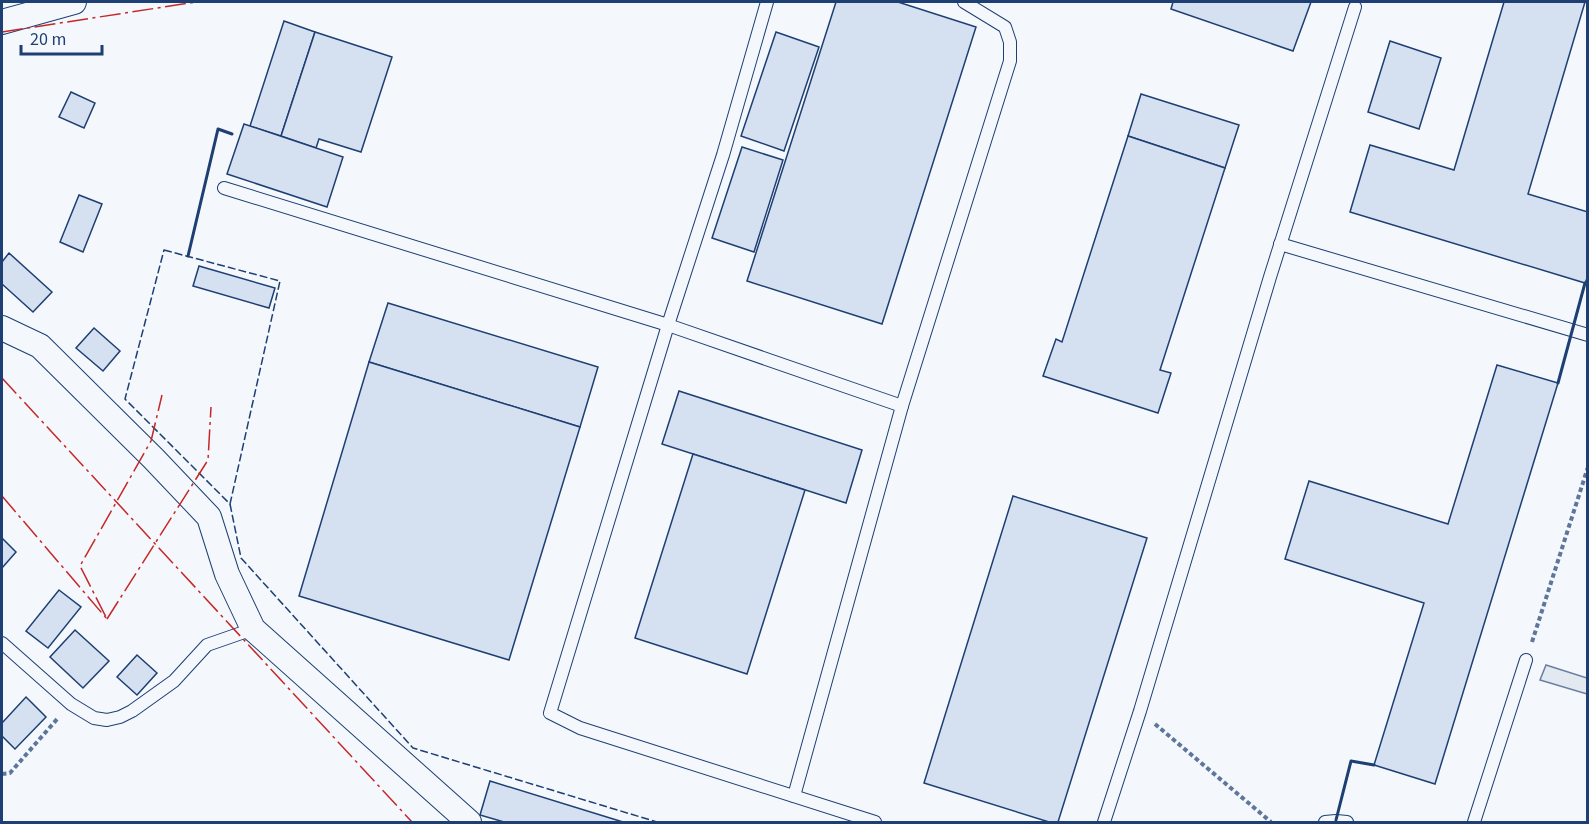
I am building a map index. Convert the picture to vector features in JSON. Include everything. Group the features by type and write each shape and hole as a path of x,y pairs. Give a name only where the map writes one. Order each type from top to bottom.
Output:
{"street":[{"path":"2,22 74,2"},
{"path":"2,328 40,346 209,517 227,574 253,629 469,822"}],"lane":[{"path":"767,2 723,155 668,325 550,713 580,728 875,822"},
{"path":"794,796 902,406 1010,61 1010,42 1005,27 964,2"},
{"path":"1104,822 1140,711 1280,244 1355,7"},
{"path":"224,188 668,325 902,406"},
{"path":"1280,244 1587,335"},
{"path":"2,642 71,704 94,718 107,720 120,717 174,681 207,645 253,629"},
{"path":"1474,822 1526,660"},
{"path":"1325,822 1347,822"}],"path":[{"path":"1526,660 1587,467"},
{"path":"2,774 10,773 71,704"},
{"path":"1140,711 1271,822"}],"shaded area":[{"path":"1546,665 1587,678 1587,694 1540,680"}],"building":[{"path":"836,2 898,2 976,27 882,324 747,281"},
{"path":"1173,2 1311,2 1293,51 1171,9"},
{"path":"1504,2 1585,2 1528,194 1588,212 1588,276 1585,283 1350,212 1370,145 1454,170"},
{"path":"284,21 315,32 281,136 250,126"},
{"path":"315,32 392,57 361,152 319,139 316,148 281,136"},
{"path":"776,32 819,47 784,151 741,136"},
{"path":"1390,41 1441,58 1419,129 1368,112"},
{"path":"71,92 95,103 84,128 59,117"},
{"path":"1141,94 1239,125 1225,168 1128,136"},
{"path":"244,124 343,157 327,207 227,174"},
{"path":"1128,136 1225,168 1160,370 1171,373 1158,413 1043,376 1056,339 1062,342"},
{"path":"742,147 783,160 754,252 712,238"},
{"path":"79,195 102,204 83,252 60,242"},
{"path":"9,253 52,292 33,312 2,284 2,262"},
{"path":"199,266 275,288 269,308 193,286"},
{"path":"388,303 598,367 580,427 369,362"},
{"path":"94,328 120,351 103,371 76,348"},
{"path":"369,362 580,427 509,660 299,596"},
{"path":"1497,365 1558,383 1435,784 1374,765 1424,603 1285,559 1309,481 1448,524"},
{"path":"679,391 862,450 846,503 662,444"},
{"path":"693,454 805,490 747,674 635,638"},
{"path":"1013,496 1147,538 1058,822 1049,822 924,783"},
{"path":"2,538 16,552 2,568"},
{"path":"59,590 81,607 48,648 26,631"},
{"path":"75,630 109,661 83,688 50,657"},
{"path":"137,655 157,673 137,695 117,677"},
{"path":"26,697 46,717 15,749 2,736 2,723"},
{"path":"490,781 623,822 504,822 480,815"}],"fence":[{"path":"164,250 280,281 230,504 125,399 164,250"},
{"path":"230,504 241,558 413,748 657,822"}],"wall":[{"path":"188,256 218,129 232,134"},
{"path":"1558,383 1585,283 1588,284"},
{"path":"1336,820 1351,761 1374,765"}],"power":[{"path":"2,32 196,2"},
{"path":"2,378 412,822"},
{"path":"2,496 107,619 80,566 151,441 162,395"},
{"path":"107,619 208,460 211,407"}]}
